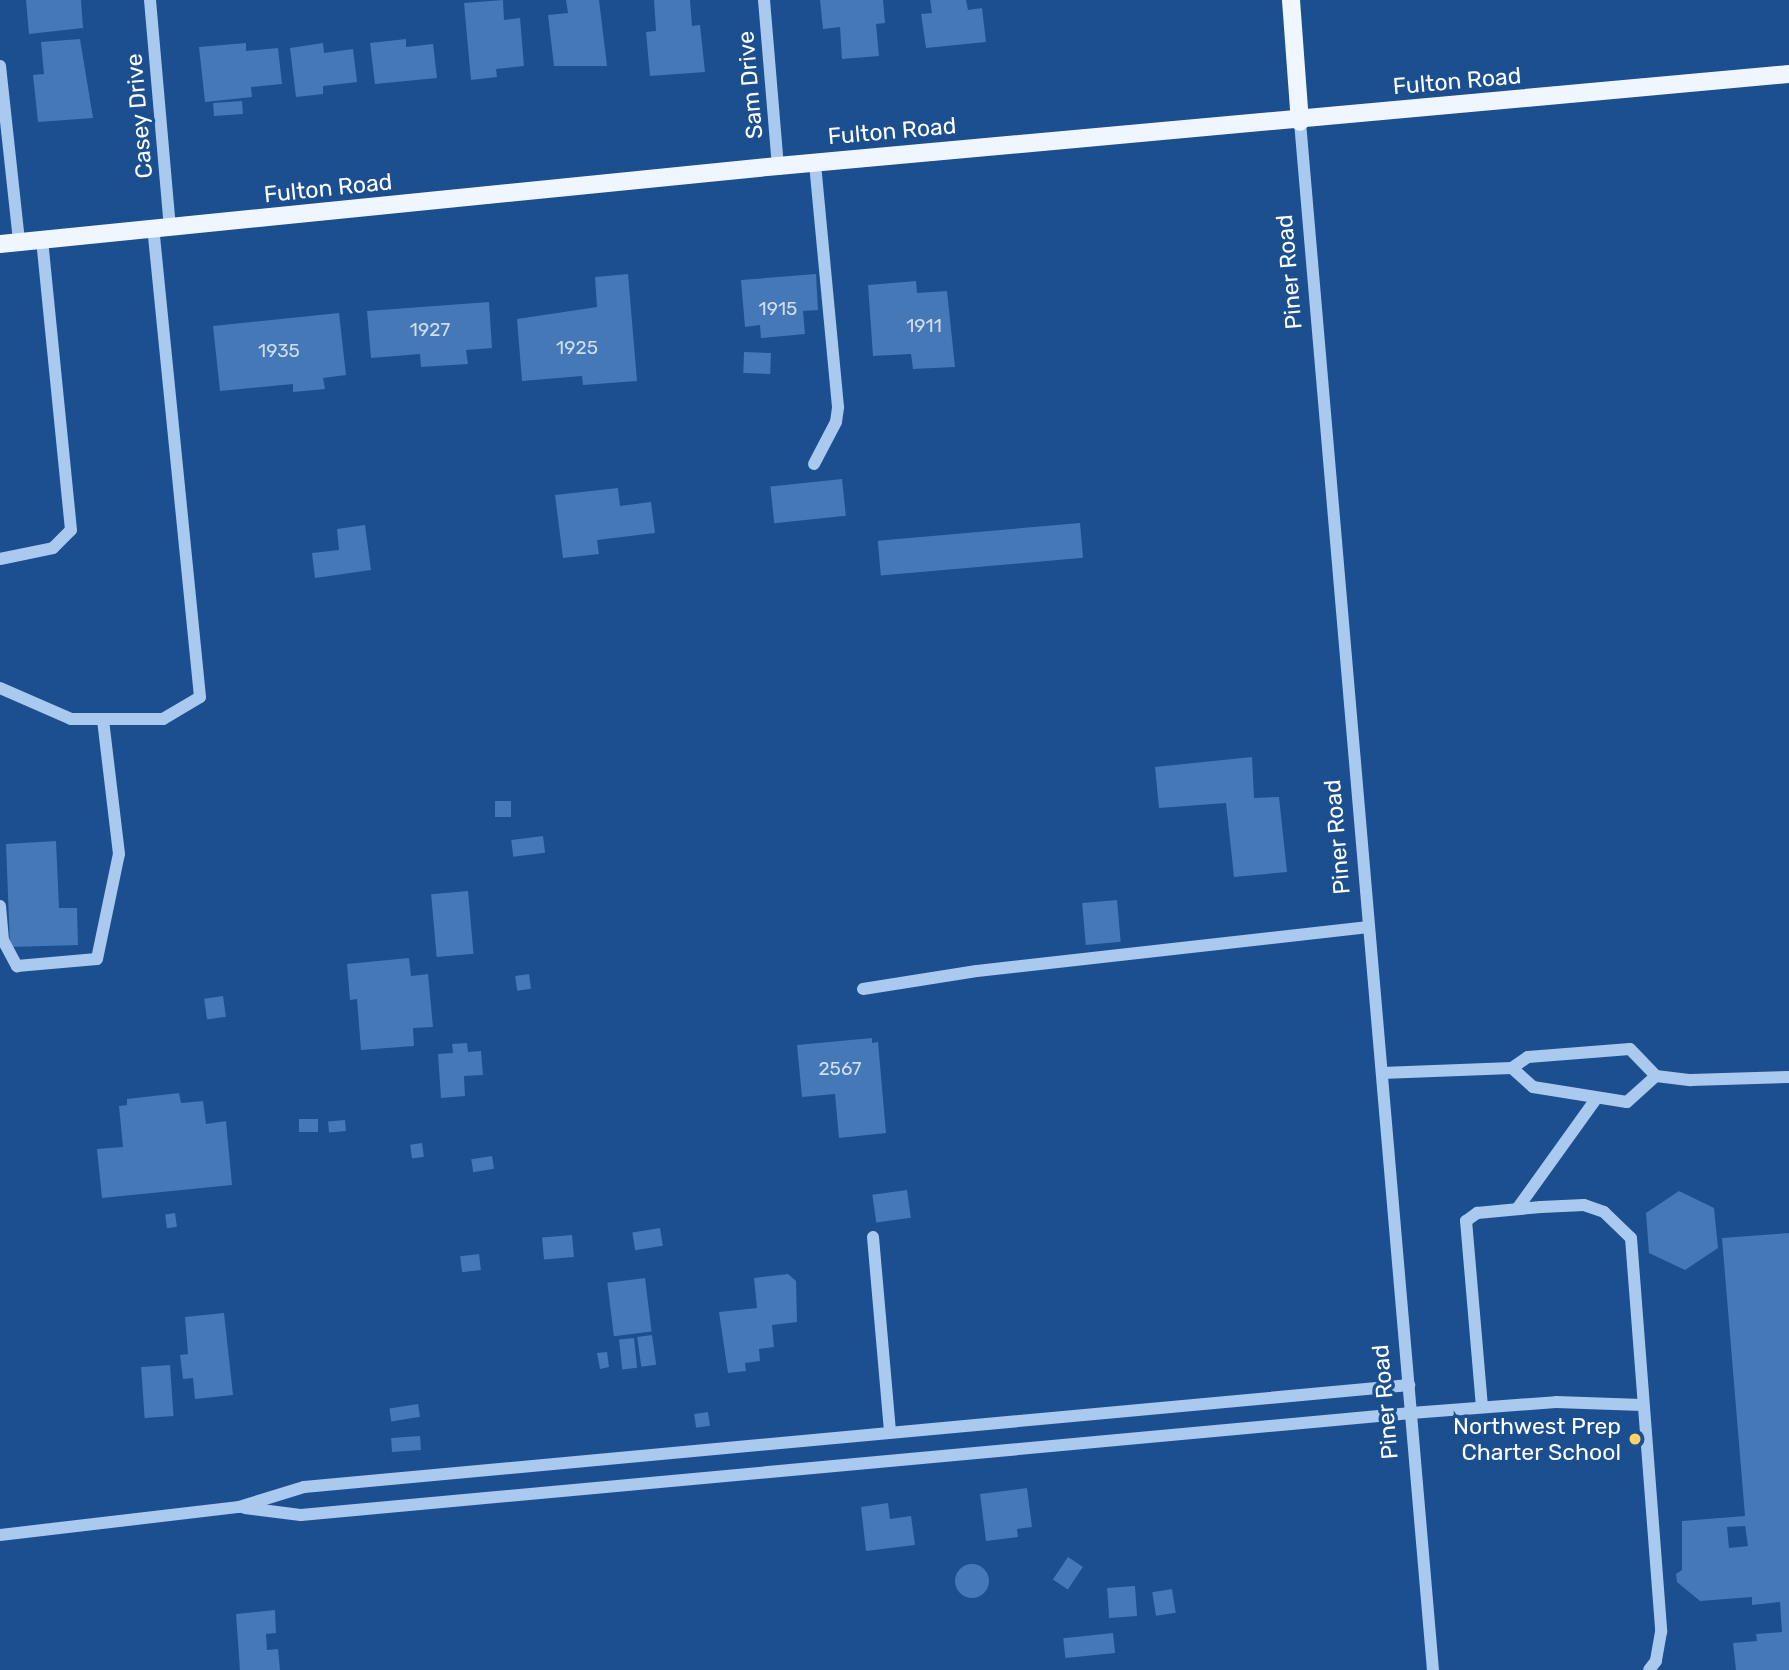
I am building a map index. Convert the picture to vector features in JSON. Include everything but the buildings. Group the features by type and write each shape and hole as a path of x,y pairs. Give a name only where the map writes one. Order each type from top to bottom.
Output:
{"main road":[{"name":"Piner Road","path":"1291,0 1300,122"},
{"name":"Fulton Road","path":"0,244 815,162 1300,122 1789,74"}],"street":[{"name":"Casey Drive","path":"103,719 163,719 200,697 162,229 150,0"},
{"name":"Sam Drive","path":"764,0 778,166"},
{"path":"0,66 19,242"},
{"name":"Piner Road","path":"1300,122 1433,1670"},
{"path":"814,464 836,422 838,407 815,162"},
{"path":"0,559 53,548 71,530 42,240"},
{"path":"0,688 71,719 103,719 119,854 97,960 17,966 3,940 0,906"},
{"path":"863,989 977,971 1369,927"},
{"path":"1382,1073 1512,1068 1528,1057 1630,1049 1656,1076 1691,1080 1789,1077"},
{"path":"1512,1068 1532,1087 1627,1102 1656,1076"},
{"path":"1517,1209 1596,1099"},
{"path":"1482,1407 1466,1221 1477,1213 1517,1209 1584,1205 1604,1212 1631,1238 1661,1632 1656,1661 1649,1670"},
{"path":"873,1237 890,1430"},
{"path":"0,1535 239,1507 304,1487 890,1430 1409,1385"},
{"path":"239,1507 301,1515 1482,1407 1556,1402 1642,1405"}],"place":[{"name":"Northwest Prep Charter School","path":"1635,1439"}]}
